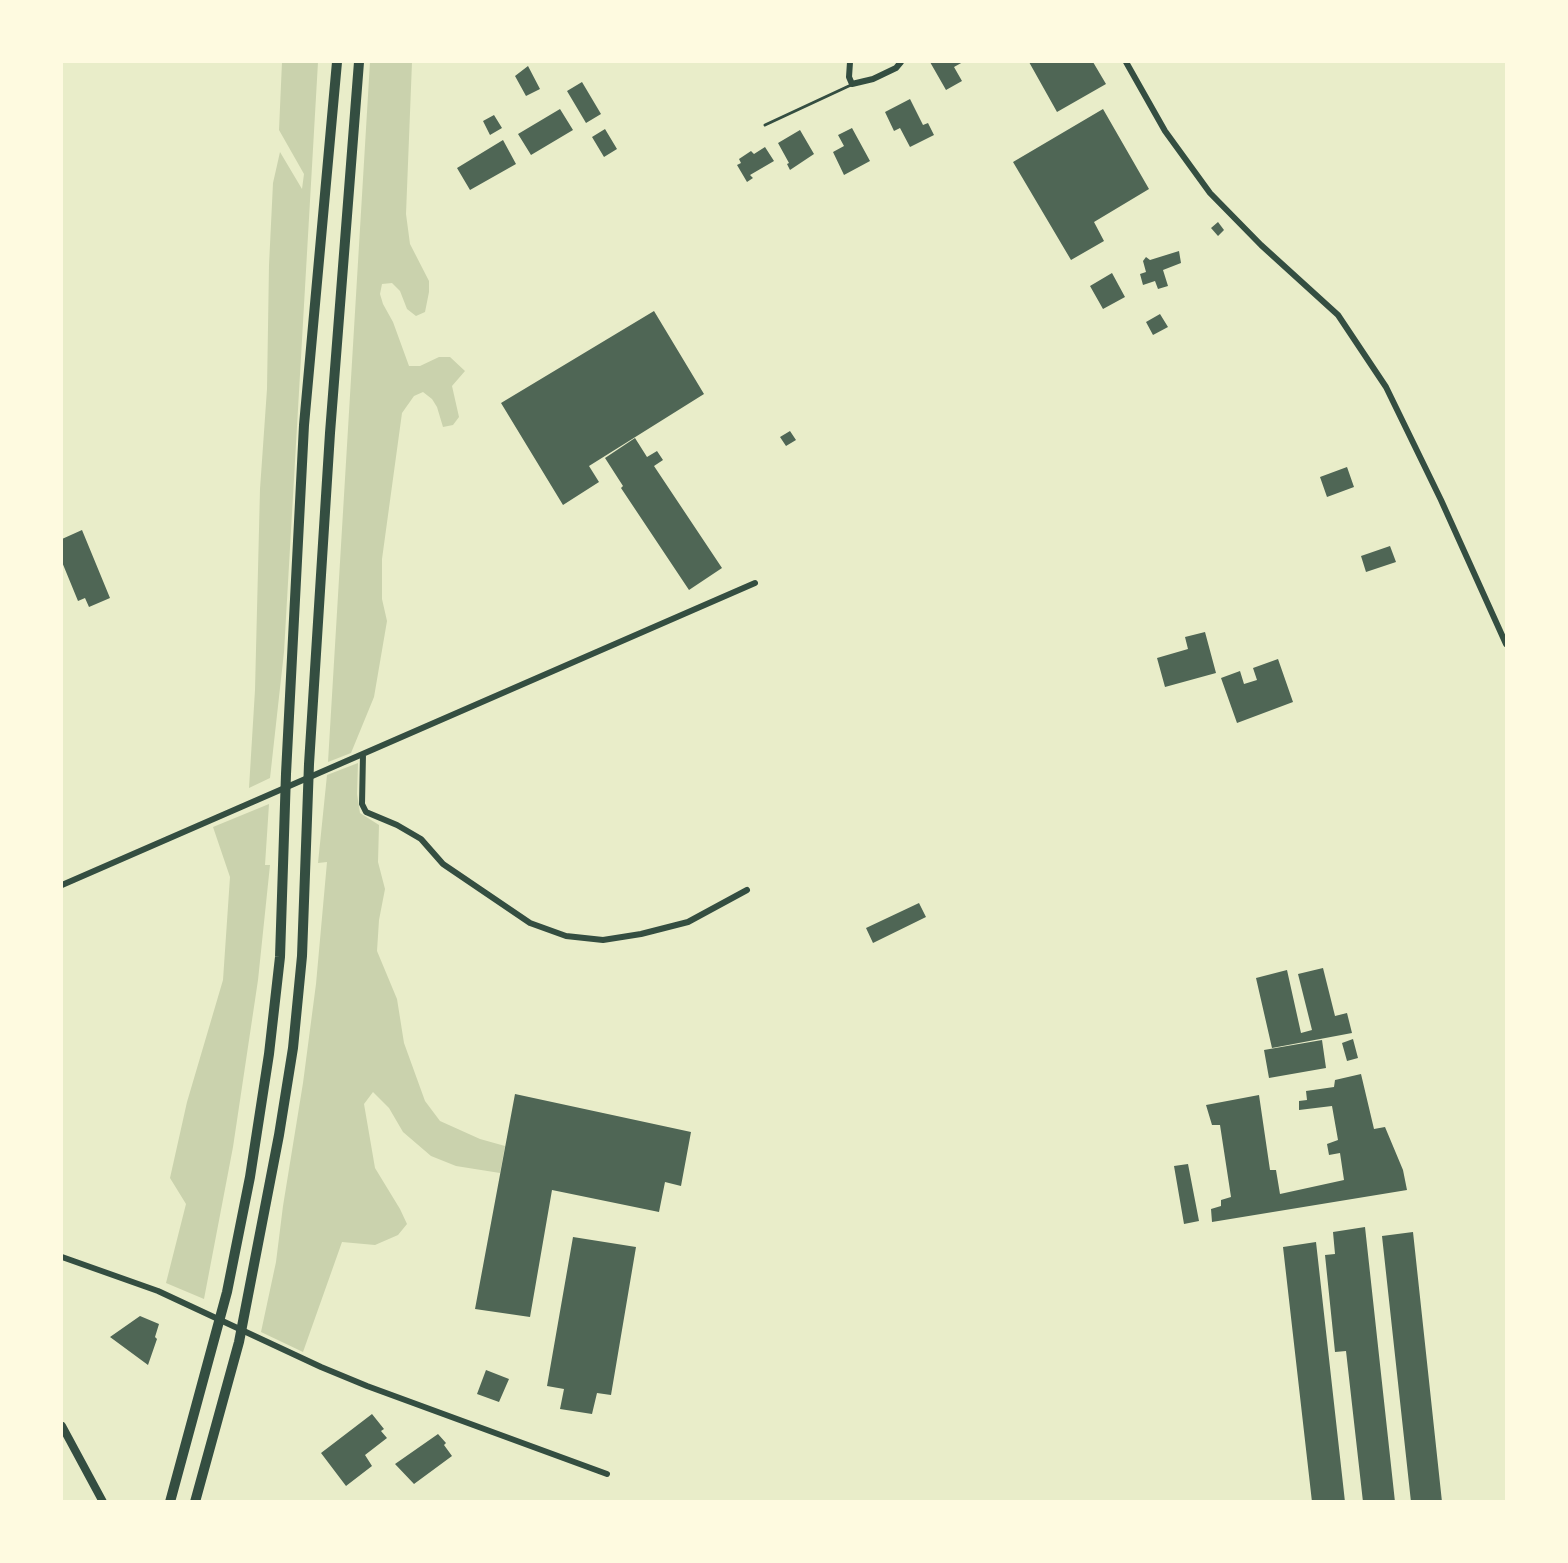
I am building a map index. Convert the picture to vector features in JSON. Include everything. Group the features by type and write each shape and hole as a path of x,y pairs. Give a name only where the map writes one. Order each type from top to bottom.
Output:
{"highway":[{"path":"170,1502 224,1305 250,1177 269,1054 280,957 286,774 304,425 336,62"},
{"path":"195,1502 239,1342 277,1147 293,1048 302,956 309,764 330,433 359,62"}],"street":[{"path":"850,62 849,77 852,84 873,79 896,68 901,62"},
{"path":"1126,62 1165,131 1210,193 1261,245 1338,315 1386,387 1442,500 1506,644"},
{"path":"62,885 755,584"},
{"path":"363,754 362,804 366,812 397,825 421,839 443,864 530,923 566,936 603,940 688,922 747,890"},
{"path":"62,1257 168,1295 321,1367 607,1474"},
{"path":"62,1262 76,1261"},
{"path":"62,1426 103,1502"}],"lane":[{"path":"765,125 852,84"}],"green space":[{"path":"282,62 318,62 284,652 270,778 249,788 255,690 260,489 267,389 269,265 273,183 280,152 302,189 304,174 279,130"},
{"path":"370,62 412,62 406,214 410,244 429,281 425,312 416,316 407,309 400,291 392,283 382,284 380,294 383,304 393,322 409,366 420,366 439,357 450,357 465,371 452,386 459,417 453,425 443,427 437,407 432,399 423,392 414,396 402,413 382,559 382,599 387,621 374,697 351,753 328,762"},
{"path":"358,763 357,794 360,813 379,825 378,862 385,889 379,920 377,951 397,999 404,1043 425,1101 440,1121 480,1139 505,1146 500,1173 456,1166 431,1156 403,1132 389,1108 373,1092 364,1104 375,1168 407,1224 398,1235 375,1245 342,1242 303,1352 261,1332 276,1262 316,984 327,862 318,863 327,775"},
{"path":"269,804 265,865 270,865 258,980 233,1147 204,1299 166,1283 186,1204 170,1178 187,1102 223,980 230,877 213,827"}],"building":[{"path":"930,62 963,62 954,67 962,81 946,90"},
{"path":"1029,62 1093,62 1106,84 1057,112"},
{"path":"528,66 540,89 526,96 515,76"},
{"path":"582,82 601,114 586,123 567,91"},
{"path":"910,99 923,125 928,123 934,135 910,147 900,128 894,131 885,112"},
{"path":"560,109 573,130 531,155 518,134"},
{"path":"1103,109 1149,189 1094,222 1104,241 1071,260 1013,162"},
{"path":"494,115 502,128 490,135 483,121"},
{"path":"852,128 870,161 844,175 833,152 844,146 838,135"},
{"path":"605,129 617,149 604,157 592,137"},
{"path":"800,130 814,154 790,170 787,164 789,163 778,143"},
{"path":"503,140 516,164 470,190 457,168"},
{"path":"765,147 774,161 750,175 753,178 747,182 737,165 741,163 739,159 751,151 754,154"},
{"path":"1218,222 1224,230 1218,236 1211,228"},
{"path":"1179,251 1181,263 1163,270 1168,286 1158,289 1155,281 1143,285 1140,274 1146,272 1143,261 1146,257 1150,260"},
{"path":"1112,273 1125,297 1103,309 1090,286"},
{"path":"654,311 704,394 589,466 599,482 563,505 501,403"},
{"path":"1160,314 1168,327 1153,335 1146,322"},
{"path":"790,431 796,440 786,446 780,437"},
{"path":"635,438 647,457 657,451 663,460 654,466 722,568 689,590 621,488 623,486 605,458"},
{"path":"1347,467 1354,487 1327,497 1320,477"},
{"path":"82,530 110,598 89,607 85,598 78,601 62,562 62,539"},
{"path":"1390,546 1396,562 1366,572 1361,556"},
{"path":"1205,632 1216,673 1165,687 1157,658 1188,649 1185,637"},
{"path":"1278,659 1293,702 1237,723 1221,678 1240,671 1244,684 1257,680 1253,668"},
{"path":"919,903 926,917 873,943 866,928"},
{"path":"1323,968 1335,1016 1347,1013 1352,1033 1272,1048 1256,978 1287,970 1301,1033 1312,1030 1298,974"},
{"path":"1353,1039 1358,1058 1347,1061 1342,1043"},
{"path":"1322,1040 1326,1068 1269,1078 1264,1050"},
{"path":"1361,1074 1374,1129 1385,1127 1403,1170 1407,1190 1212,1222 1211,1209 1221,1206 1221,1200 1231,1197 1220,1125 1212,1125 1206,1105 1259,1095 1270,1170 1276,1170 1280,1194 1344,1180 1340,1153 1329,1155 1327,1144 1338,1140 1332,1106 1299,1110 1299,1101 1307,1100 1306,1091 1334,1087 1335,1080"},
{"path":"515,1094 691,1132 681,1186 665,1182 659,1212 552,1190 530,1317 475,1309"},
{"path":"1188,1164 1199,1221 1184,1224 1174,1166"},
{"path":"1365,1227 1395,1502 1363,1502 1346,1351 1335,1352 1325,1255 1335,1254 1333,1232"},
{"path":"1413,1232 1442,1502 1411,1502 1382,1236"},
{"path":"573,1237 636,1247 611,1395 597,1393 592,1414 560,1409 564,1389 547,1386"},
{"path":"1316,1242 1345,1502 1312,1502 1283,1247"},
{"path":"140,1316 159,1324 155,1337 157,1339 148,1365 110,1337"},
{"path":"486,1370 509,1379 499,1402 477,1394"},
{"path":"372,1414 384,1429 381,1431 387,1438 365,1455 372,1466 346,1486 321,1453"},
{"path":"438,1434 446,1443 444,1445 452,1456 414,1484 395,1464"}]}
